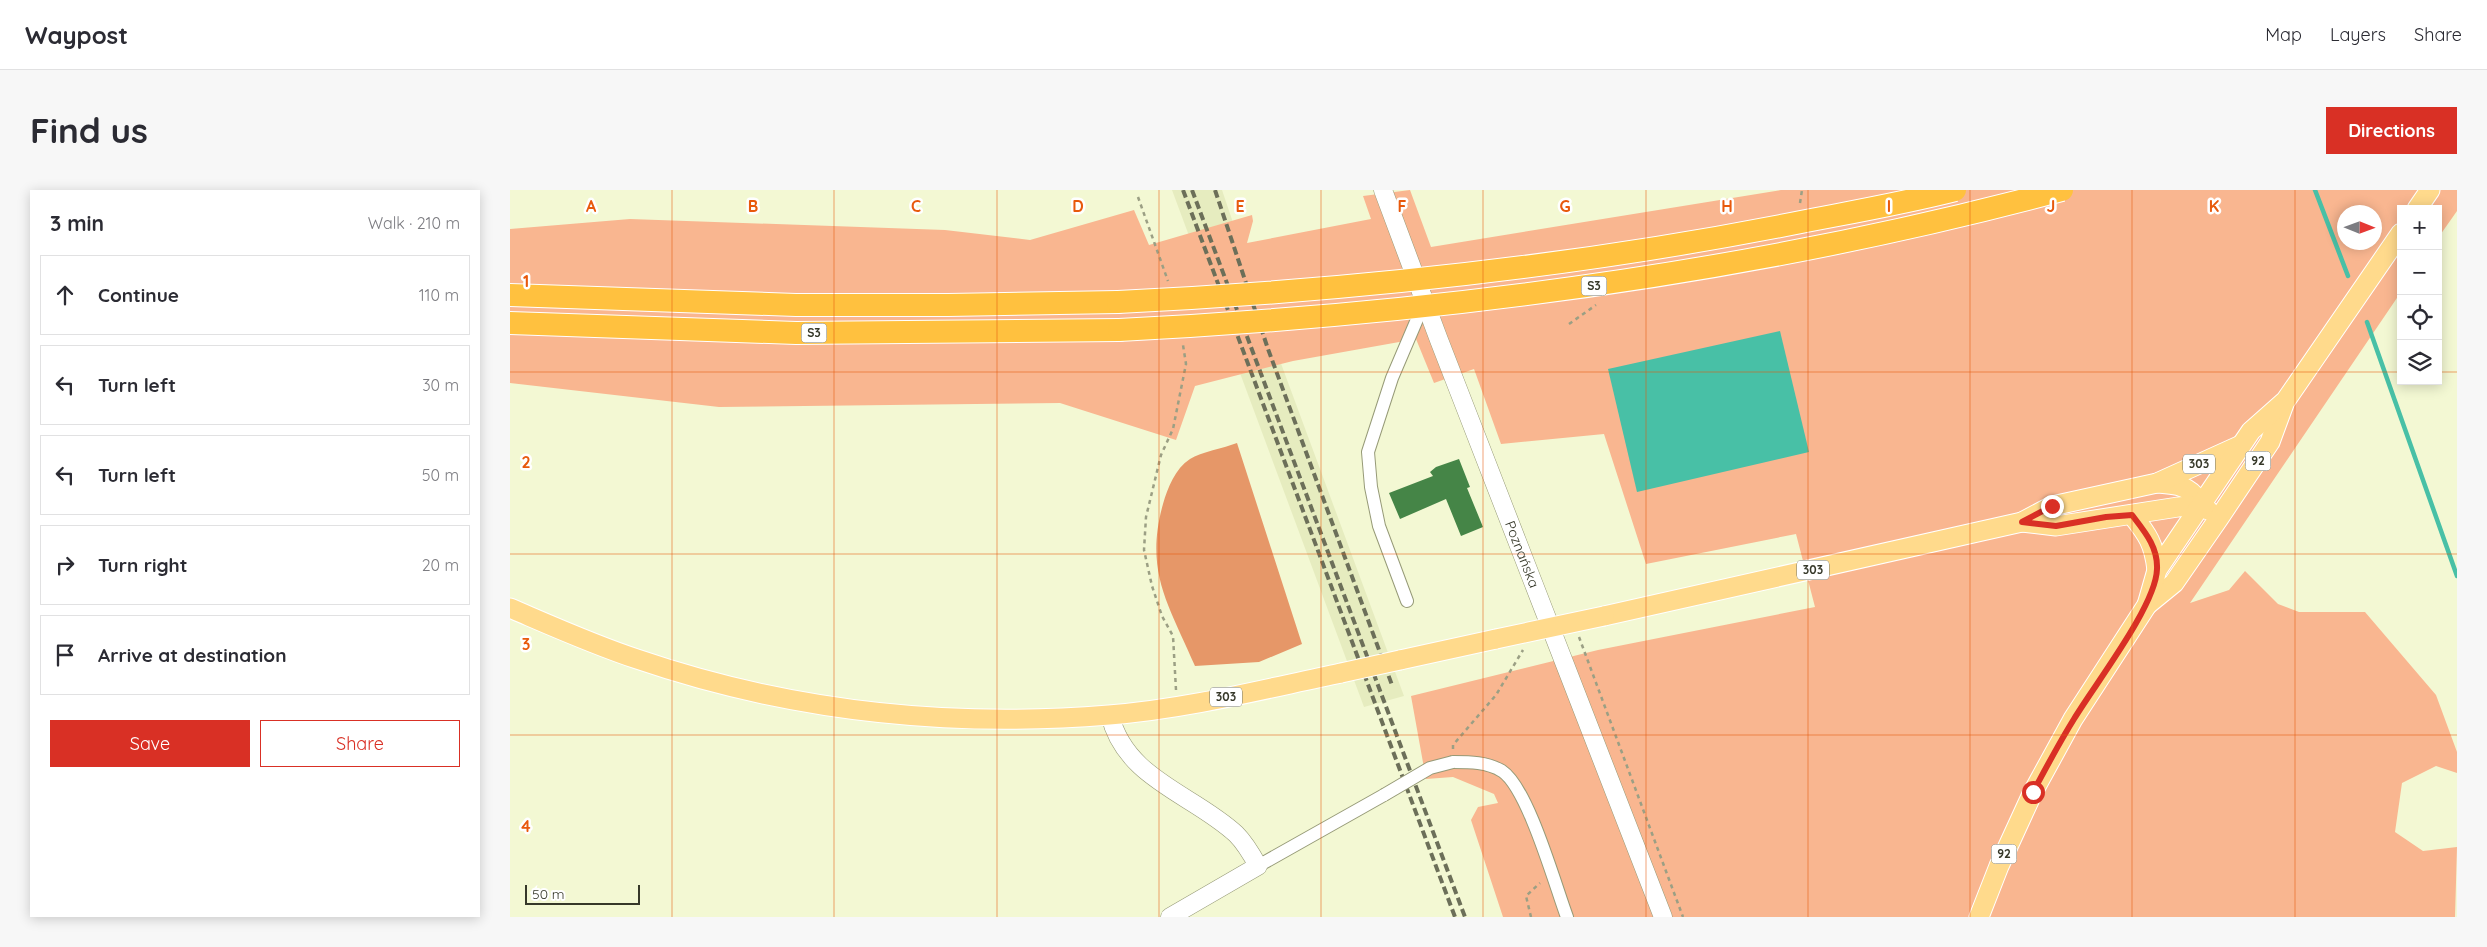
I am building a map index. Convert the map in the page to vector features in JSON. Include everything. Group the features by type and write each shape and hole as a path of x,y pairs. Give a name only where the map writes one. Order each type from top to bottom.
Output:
{"highway":[{"name":"S3","path":"510,295 806,305 948,305 1118,302 1296,291 1556,264 1741,234 1955,190"},
{"name":"S3","path":"510,323 796,333 1119,330 1380,312 1560,291 1745,262 1883,234 2062,190"}],"main road":[{"path":"2421,205 2430,190"},
{"name":"92","path":"2147,605 2174,583 2220,518 2270,442 2286,400 2397,239"},
{"name":"92","path":"1979,917 1999,866 2033,792 2074,719 2147,605 2157,570 2251,431 2286,400"},
{"name":"303","path":"1110,715 1177,707 1341,673 2022,522 2052,506 2157,483 2241,445"},
{"name":"303","path":"2157,483 2178,485 2187,489 2200,505 2220,518"},
{"name":"303","path":"2022,522 2056,526 2178,506 2200,505"},
{"path":"2132,515 2149,536 2155,550 2157,570"},
{"path":"510,608 610,650 682,673 744,690 838,708 954,719 1110,715"}],"street":[{"name":"Poznańska","path":"1383,190 1424,302 1663,917"},
{"path":"1406,601 1378,526 1371,487 1368,452 1392,378 1424,302"},
{"path":"1110,715 1114,733 1128,754 1154,777 1236,834 1258,866"},
{"path":"1170,917 1430,768 1453,762 1481,763 1503,772 1518,789 1536,831 1567,917"}],"path":[{"path":"1161,455 1146,517 1144,550 1162,616 1173,636 1172,653 1177,707"},
{"path":"1530,917 1526,896 1551,874"}],"shaded area":[{"path":"1172,190 1222,190 1276,350 1404,696 1364,707"},
{"path":"1410,190 1431,247 1781,190 2457,190 2457,211 2442,232 2442,205 2397,205 2397,298 2190,603 2229,590 2245,571 2278,604 2299,612 2365,612 2436,695 2457,752 2457,773 2436,766 2402,783 2395,832 2423,851 2457,847 2455,917 1503,917 1471,820 1478,807 1498,803 1494,794 1453,777 1426,779 1411,696 1598,650 1815,607 1796,534 1646,564 1604,434 1501,444 1474,369 1434,383 1416,339 1293,361 1195,386 1176,440 1060,403 719,407 510,383 510,229 630,219 945,230 1030,240 1134,210 1149,245 1252,215 1253,221 1247,243 1371,219 1363,196"},
{"path":"1237,443 1302,644 1259,662 1195,666 1162,588 1156,549 1158,528 1167,491 1180,468 1190,459"}],"water":[{"path":"1780,331 1809,452 1637,492 1608,369"}],"building":[{"path":"1459,459 1470,487 1467,488 1483,527 1461,536 1446,499 1400,519 1389,493 1433,476 1430,472 1436,467"}],"waterway":[{"path":"2315,190 2348,276"},
{"path":"2367,322 2457,576"}],"railway":[{"path":"1183,190 1455,917"},
{"path":"1192,190 1465,917"},
{"path":"1215,190 1268,349 1392,685"}],"route":[{"path":"2033,792 2074,719 2147,605 2157,570 2155,550 2149,536 2132,515 2085,520 2056,526 2022,522 2052,506"}]}
